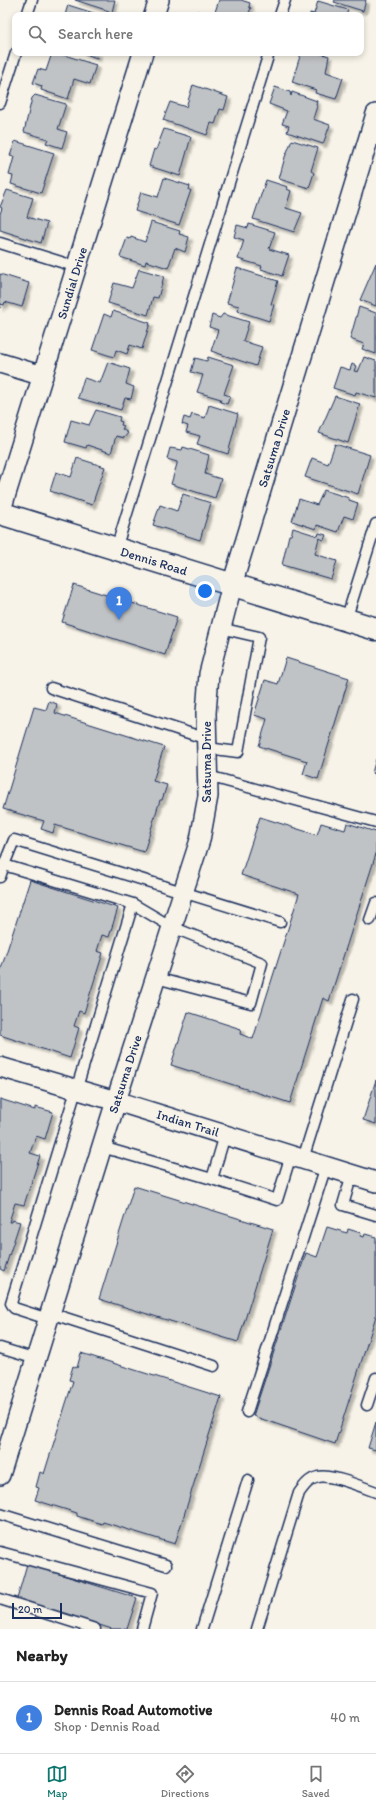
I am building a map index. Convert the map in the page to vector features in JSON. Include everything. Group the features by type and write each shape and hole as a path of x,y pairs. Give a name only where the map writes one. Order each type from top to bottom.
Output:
{"street":[{"path":"155,12 159,0"},
{"name":"Sundial Drive","path":"0,513 142,56"},
{"name":"Satsuma Drive","path":"0,1475 116,1101 200,840 208,796 206,713 209,674 220,628 376,114"},
{"path":"0,363 42,376"},
{"name":"Dennis Road","path":"0,513 376,629"},
{"name":"Indian Trail","path":"0,1067 116,1101 376,1182"}],"lane":[{"path":"29,12 32,0"},
{"path":"281,12 285,0"},
{"path":"0,103 15,56"},
{"path":"116,549 267,56"},
{"path":"0,243 77,267"},
{"path":"346,620 376,524"},
{"path":"51,688 207,743 238,752 259,637 220,628"},
{"path":"208,776 376,822"},
{"path":"0,877 14,840 184,891 280,922"},
{"path":"4,865 133,904 172,927 262,963 251,1003 156,978"},
{"path":"370,920 376,903"},
{"path":"133,904 75,1089 11,1303 14,1308 49,1316 214,1366"},
{"path":"102,1147 212,1179 277,1200 297,1157 353,999"},
{"path":"212,1179 225,1135"},
{"path":"247,1412 326,1166"},
{"path":"352,1174 343,1205 376,1215"},
{"path":"0,1348 36,1359"},
{"path":"367,1405 376,1378"},
{"path":"257,1629 299,1493 308,1481 318,1477 332,1478 376,1492"},
{"path":"202,1629 248,1480"},
{"path":"0,1514 166,1565"},
{"path":"0,1552 152,1593 142,1629"},
{"path":"0,1599 95,1629"}],"building":[{"path":"75,0 115,0 112,12"},
{"path":"219,0 241,0 250,3 249,7 251,8 249,12 215,12"},
{"path":"335,0 366,0 363,11 334,2"},
{"path":"318,1 348,10 347,12 315,12"},
{"path":"68,5 90,12 66,12"},
{"path":"51,56 68,56 96,65 90,84 74,79 68,99 41,90 42,86 33,83 38,69 46,71"},
{"path":"300,56 329,56 326,72 343,78 336,99 315,93 316,90 292,82"},
{"path":"193,85 228,97 224,110 220,109 215,124 211,123 207,135 163,120 170,102 186,107"},
{"path":"275,87 290,92 291,96 292,92 317,101 313,119 330,125 323,144 287,132 289,126 282,124 287,111 269,104"},
{"path":"35,95 66,104 58,129 67,132 62,148 46,143 48,139 24,132 32,98"},
{"path":"164,129 191,137 180,176 149,166 154,149 156,150"},
{"path":"292,140 318,148 311,171 314,173 309,188 279,179 285,157"},
{"path":"15,141 54,153 41,193 11,184 13,176 9,175 14,157 10,156"},
{"path":"164,178 190,186 189,190 191,190 179,225 135,211 141,192 158,197"},
{"path":"266,180 288,187 287,189 291,191 286,208 302,213 294,232 253,219"},
{"path":"7,190 33,198 27,217 47,223 41,243 0,230 0,214 2,208 0,207"},
{"path":"151,222 180,231 179,234 189,237 185,252 175,248 168,268 146,261 145,265 120,257 127,238 130,239 131,237 145,242"},
{"path":"249,224 275,232 269,249 289,255 282,276 261,269 262,266 238,259 244,240 234,237 237,225 248,228"},
{"path":"376,263 376,306 360,300"},
{"path":"237,268 278,281 271,304 274,305 269,321 238,311 239,306 227,303"},
{"path":"139,269 164,276 158,298 153,297 148,315 108,303 114,283 132,288"},
{"path":"0,274 29,283 22,307 5,302 4,305 1,304 0,308"},
{"path":"359,307 376,313 376,354 362,349 364,344 350,339"},
{"path":"113,311 150,323 142,349 130,345 127,354 116,350 114,357 92,350 104,314 111,317"},
{"path":"223,314 249,322 243,341 262,347 256,366 211,351 218,330 209,327 212,315 220,318"},
{"path":"208,357 234,365 224,394 230,396 227,404 220,402 221,399 197,392 203,375 191,372 195,358 207,361"},
{"path":"364,357 376,361 376,398 356,392 355,395 333,388 340,367 350,370 352,364 356,366 354,371 358,372"},
{"path":"108,362 130,369 126,384 134,387 131,399 125,398 121,410 78,398 84,378 100,383"},
{"path":"335,396 360,404 348,443 319,433"},
{"path":"209,405 238,414 228,454 197,444 200,436 186,432 188,426 182,424 184,417 190,419 192,414 205,418"},
{"path":"96,410 120,417 119,421 122,422 121,425 124,426 122,429 128,433 124,438 116,436 111,453 87,445 86,448 65,442 71,420 89,425"},
{"path":"335,444 370,455 358,494 305,477 312,458 328,464"},
{"path":"183,447 209,455 205,474 221,479 215,498 171,484 177,462 167,459 170,448 182,450"},
{"path":"77,458 105,467 92,505 50,491 56,472 71,477"},
{"path":"324,490 349,498 349,500 358,503 353,519 344,516 338,532 317,525 316,529 292,521 299,499 317,505"},
{"path":"183,494 211,503 200,540 153,525 160,505 177,511"},
{"path":"293,528 318,536 319,533 326,535 324,540 319,538 315,554 337,561 331,579 282,565 289,535 291,535"},
{"path":"74,585 177,617 165,655 62,622"},
{"path":"286,658 349,678 318,779 303,774 307,761 259,746 267,719 254,715 265,680 278,684"},
{"path":"49,701 57,704 55,713 164,747 153,781 167,785 162,800 160,800 144,852 55,825 53,833 41,829 44,821 3,809 34,707 46,710"},
{"path":"376,759 376,774 372,773"},
{"path":"260,817 317,835 321,823 345,830 347,823 376,832 376,854 329,1001 323,998 290,1103 171,1065 188,1012 241,1029 240,1034 253,1039 299,894 241,875"},
{"path":"30,880 118,908 109,937 102,935 97,951 103,953 84,1013 79,1011 74,1026 79,1028 70,1058 0,1035 0,972"},
{"path":"376,1080 376,1124 363,1120"},
{"path":"0,1099 35,1110 35,1107 53,1112 45,1139 36,1136 30,1153 40,1156 24,1205 15,1203 9,1222 12,1220 20,1222 4,1271 0,1269"},
{"path":"134,1186 273,1229 238,1342 99,1299"},
{"path":"327,1227 347,1233 348,1229 361,1233 360,1236 364,1237 365,1234 376,1237 376,1316 335,1444 253,1416 306,1253 317,1257"},
{"path":"81,1353 221,1397 175,1544 103,1522 102,1524 77,1516 77,1513 35,1500 39,1488 36,1487 40,1472 44,1474 73,1381 69,1380 73,1366 77,1368"},
{"path":"376,1422 376,1450 368,1448"},
{"path":"27,1564 137,1598 127,1629 112,1629 17,1599"}],"place":[{"name":"Dennis Road Automotive","path":"119,620"}]}
